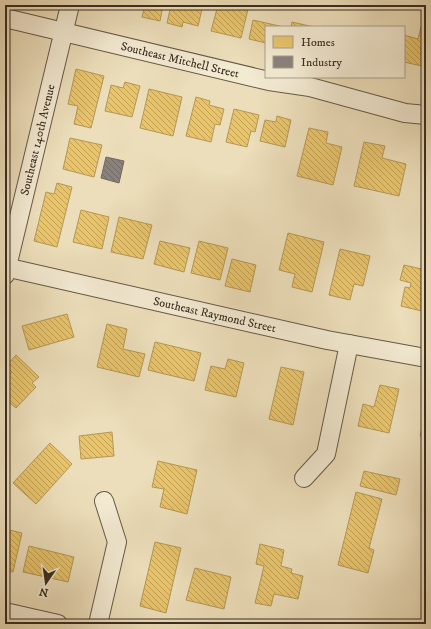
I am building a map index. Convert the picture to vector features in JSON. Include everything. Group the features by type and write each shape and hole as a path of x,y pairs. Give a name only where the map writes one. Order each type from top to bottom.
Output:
{"street":[{"name":"Southeast 140th Avenue","path":"6,270 70,5"},
{"name":"Southeast Mitchell Street","path":"5,18 268,81 310,87 405,113 426,115"},
{"name":"Southeast Raymond Street","path":"6,270 349,344 426,358"},
{"path":"304,478 326,454 349,344"},
{"path":"98,624 117,542 104,501"},
{"path":"5,612 58,624"}],"building: Homes":[{"path":"145,5 163,5 160,21 142,17"},
{"path":"171,5 203,5 198,26 183,22 182,27 167,23"},
{"path":"218,5 249,5 241,38 211,31"},
{"path":"253,20 280,26 265,26 265,43 249,39"},
{"path":"292,22 310,26 291,26"},
{"path":"421,27 426,28 426,67 405,62 405,35 418,39"},
{"path":"76,69 104,76 91,128 74,124 78,106 68,104"},
{"path":"125,82 140,86 132,117 105,111 111,85 123,88"},
{"path":"149,89 182,97 173,136 140,128"},
{"path":"196,97 210,101 209,105 224,109 220,125 215,124 211,142 186,136"},
{"path":"234,109 259,115 255,132 251,131 247,147 226,142"},
{"path":"277,116 291,120 285,147 260,141 265,120 276,122"},
{"path":"309,128 328,132 326,143 342,147 333,185 297,176"},
{"path":"70,138 102,145 94,177 63,169"},
{"path":"364,142 385,146 382,158 406,164 399,196 354,186"},
{"path":"57,183 72,187 57,247 34,241 46,192 54,194"},
{"path":"81,210 109,217 102,249 73,242"},
{"path":"119,217 152,225 143,259 111,252"},
{"path":"288,233 324,242 312,292 292,287 295,274 279,270"},
{"path":"160,241 190,248 184,272 154,264"},
{"path":"199,241 228,248 220,280 191,273"},
{"path":"340,249 370,256 363,286 354,284 350,300 329,295"},
{"path":"232,259 256,265 250,292 225,286"},
{"path":"404,265 426,270 423,287 426,288 426,312 401,306 405,287 410,288 411,283 400,280"},
{"path":"67,314 74,337 29,350 22,326"},
{"path":"107,324 127,329 123,349 145,354 139,377 97,367"},
{"path":"155,342 201,353 194,381 148,370"},
{"path":"16,355 39,377 32,383 36,387 16,408 5,399 5,379 12,372 6,366"},
{"path":"228,359 244,363 236,397 205,390 211,366 225,369"},
{"path":"281,367 304,372 293,425 269,419"},
{"path":"380,385 399,389 389,433 358,426 363,404 374,407"},
{"path":"426,411 426,437 420,436"},
{"path":"112,432 114,456 81,459 79,436"},
{"path":"50,443 72,464 36,504 13,483"},
{"path":"158,461 197,470 187,514 160,507 164,489 152,487"},
{"path":"364,471 400,479 396,495 360,486"},
{"path":"356,492 382,499 369,548 374,550 368,573 338,565"},
{"path":"5,529 22,533 13,572 5,570"},
{"path":"155,542 181,548 166,613 140,606"},
{"path":"260,544 284,550 281,566 292,569 291,573 303,576 298,599 274,594 271,606 255,603 264,566 256,564"},
{"path":"29,546 74,557 68,582 23,572"},
{"path":"195,568 231,577 224,609 186,600"}],"building: Industry":[{"path":"106,157 124,161 119,183 101,178"}]}
